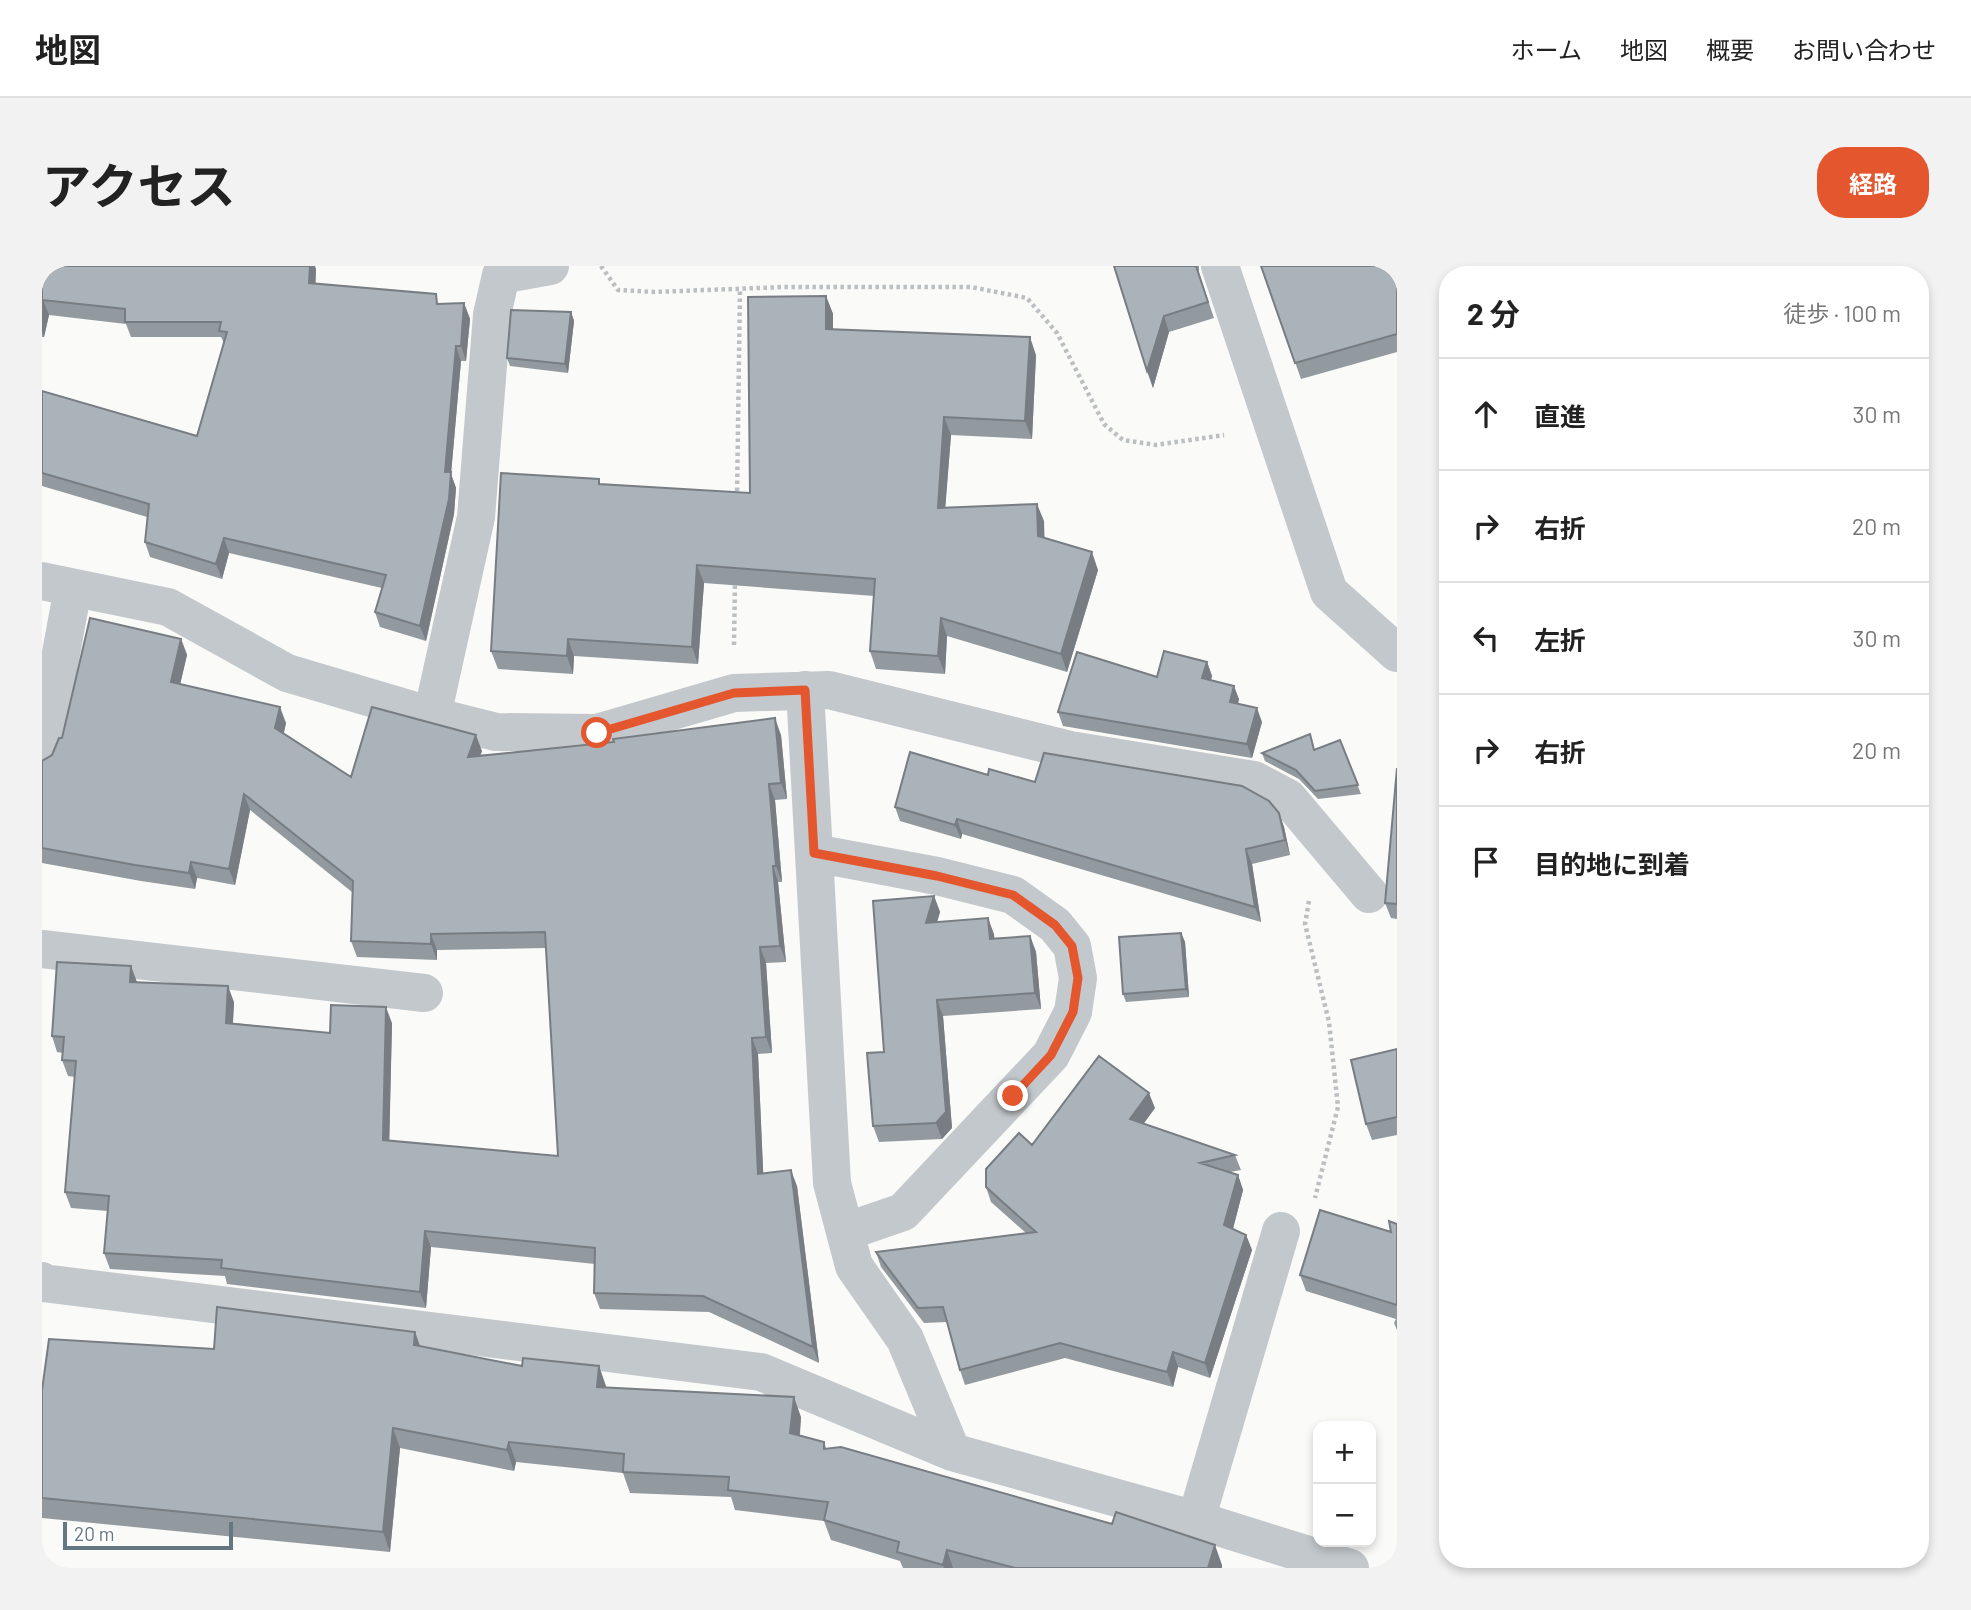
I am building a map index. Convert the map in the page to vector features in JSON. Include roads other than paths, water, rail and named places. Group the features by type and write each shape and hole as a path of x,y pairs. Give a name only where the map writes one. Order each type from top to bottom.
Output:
{"street":[{"path":"432,716 476,517 492,315 501,275 550,266"},
{"path":"1220,266 1329,592 1397,653"},
{"path":"42,756 58,584 168,607 287,673 496,732 597,733 734,693 829,690 1070,750 1254,780 1288,798 1369,894"},
{"path":"805,690 832,1183 854,1266 905,1339 953,1452"},
{"path":"814,853 937,876 1013,895 1055,925 1072,946 1078,978 1073,1012 1051,1055 904,1212 845,1232"},
{"path":"42,949 424,993"},
{"path":"1196,1520 1281,1231"},
{"path":"42,1280 43,1283 761,1372 953,1452 1196,1520 1293,1560 1350,1568"}]}
